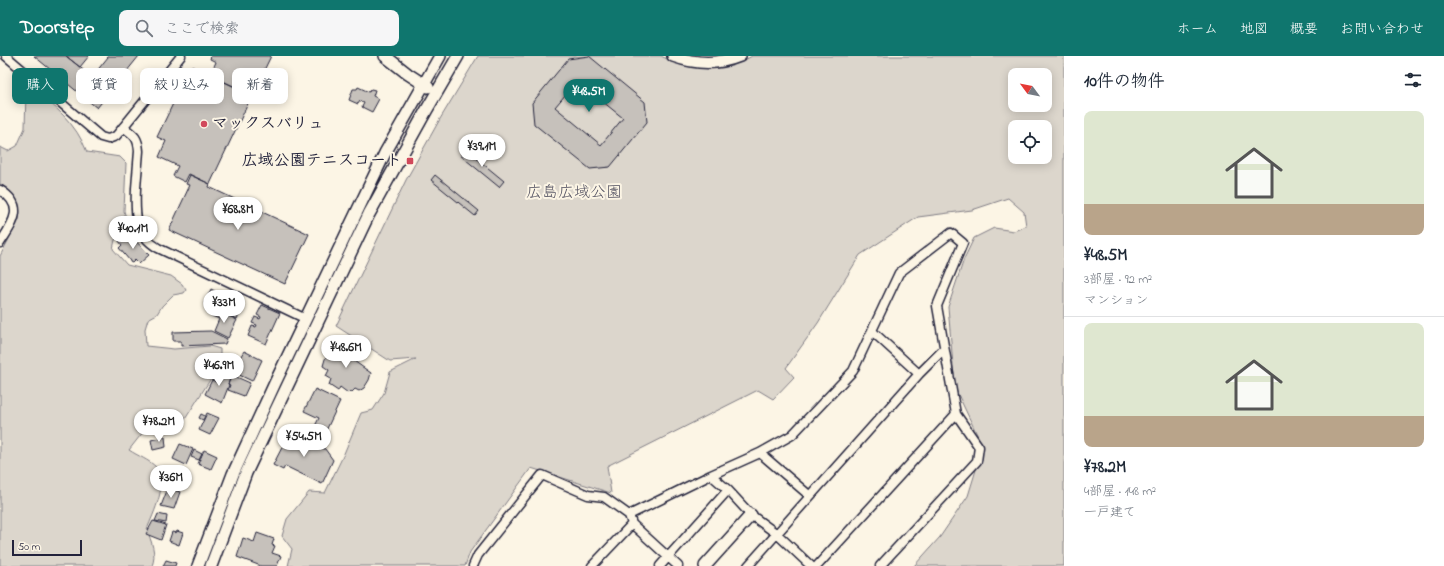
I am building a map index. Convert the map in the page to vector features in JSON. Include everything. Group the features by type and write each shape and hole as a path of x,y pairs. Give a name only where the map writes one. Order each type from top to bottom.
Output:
{"street":[{"path":"6,56 101,137 108,139 116,136 181,56"},
{"path":"385,56 408,74 436,92"},
{"path":"198,566 220,505 241,456 384,153 440,56"},
{"path":"211,566 246,473 369,214 436,92 458,56"},
{"path":"673,56 692,62 701,63 720,62 740,56"},
{"path":"123,128 135,136 138,142 139,151 135,210 138,224 146,239 158,248 306,319"},
{"path":"0,190 7,194 15,204 15,215 11,227 0,243"},
{"path":"629,516 711,474 760,453 792,435 853,371 899,273 951,233 963,243 937,306 956,414 979,447 976,461 880,566"},
{"path":"872,331 919,374"},
{"path":"748,566 919,374 944,349"},
{"path":"817,566 956,414"},
{"path":"760,453 810,496"},
{"path":"711,474 751,515 777,534 811,566"},
{"path":"473,566 478,554 542,475 588,495 604,497 629,516 632,524 678,566"},
{"path":"660,566 728,490"},
{"path":"705,566 751,515"},
{"path":"592,566 632,524"}],"green space":[{"name":"広島広域公園","path":"478,56 661,56 683,65 707,68 730,65 752,56 1064,56 1064,566 914,566 940,537 968,496 983,447 955,388 948,307 964,259 974,238 994,228 1014,231 1026,226 1024,212 1008,198 972,210 918,217 860,255 818,323 786,368 794,377 773,399 758,390 607,466 611,493 531,468 470,552 465,566 288,566 292,549 282,536 287,519 309,492 325,493 343,456 361,413 373,410 384,393 390,372 416,359 390,361 336,326 406,180 440,119"},
{"path":"26,104 50,104 71,124 77,132 87,152 120,157 126,163 124,211 129,228 115,240 113,249 127,265 171,276 182,284 186,290 184,293 173,295 162,306 157,314 148,319 145,329 146,346 174,349 210,346 220,349 220,358 215,372 182,424 169,422 147,427 129,450 147,460 156,467 160,473 161,488 159,497 147,529 154,552 152,566 0,566 0,256 19,220 19,206 7,188 0,184 0,147 8,151 17,146 25,128"}],"building":[{"path":"34,56 66,56 81,68 76,68 76,91 68,84 68,68 49,68"},
{"path":"66,56 89,56 80,67"},
{"path":"107,56 139,56 129,68 99,68 108,57"},
{"path":"211,56 271,56 265,68 232,68 232,85 224,82 224,68 213,68 216,62 210,59"},
{"path":"589,56 645,102 647,122 610,167 590,169 534,124 532,103 568,59","holes":["577,81 623,118 601,145 555,107"]},
{"path":"224,82 232,85 232,104 248,104 210,184 189,174 185,182 173,176 178,166 159,157 166,141 157,137 173,104 224,104"},
{"path":"358,87 369,92 371,89 375,90 373,96 379,99 372,112 362,107 364,103 360,101 358,104 349,100 353,89 357,89"},
{"path":"92,104 100,104 97,108"},
{"path":"465,149 504,181 499,187 460,155"},
{"path":"190,175 210,184 209,187 309,234 285,284 169,230 190,185 186,184"},
{"path":"435,175 479,211 475,216 431,180"},
{"path":"124,237 127,241 132,237 149,255 139,264 135,260 132,263 130,262 119,248 122,245 119,241"},
{"path":"211,289 222,295 223,293 231,296 230,299 244,305 237,319 204,304"},
{"path":"262,305 280,313 266,344 248,336 252,326 256,327 257,325 252,323 255,317 260,319 261,317 257,315"},
{"path":"215,309 237,320 228,338 214,331 219,319 212,316"},
{"path":"211,331 227,339 225,344 181,346 181,341 173,341 173,332"},
{"path":"351,341 363,350 354,361 371,373 364,388 359,391 355,389 348,393 340,387 338,391 329,385 331,379 326,376 329,370 323,366 325,359 330,352 336,348 341,352"},
{"path":"244,351 262,360 252,381 233,372 236,365 232,363 235,358 239,359"},
{"path":"222,369 232,374 222,403 205,394 212,380 216,382"},
{"path":"232,375 250,383 244,396 228,390 230,385 228,384"},
{"path":"315,389 340,401 323,437 312,432 319,418 304,411"},
{"path":"207,413 219,418 210,435 199,430"},
{"path":"201,414 205,416 203,420 199,418"},
{"path":"290,432 325,449 333,460 322,484 285,466 283,470 273,465"},
{"path":"165,437 166,447 153,450 151,440"},
{"path":"180,444 193,449 186,465 173,459"},
{"path":"194,450 202,454 199,460 191,457"},
{"path":"204,450 217,456 211,469 198,464"},
{"path":"168,488 180,492 174,509 161,506"},
{"path":"158,514 167,516 166,523 155,521"},
{"path":"153,521 166,525 161,540 146,534"},
{"path":"177,531 183,533 179,545 169,541 172,532 176,533"},
{"path":"257,533 274,539 272,545 275,546 272,553 281,556 277,566 261,566 237,557 243,538 254,542"},
{"path":"166,560 176,563 175,566 163,566"}],"place":[{"name":"マックスバリュ","path":"204,124"},
{"name":"広域公園テニスコート","path":"410,161"}]}
